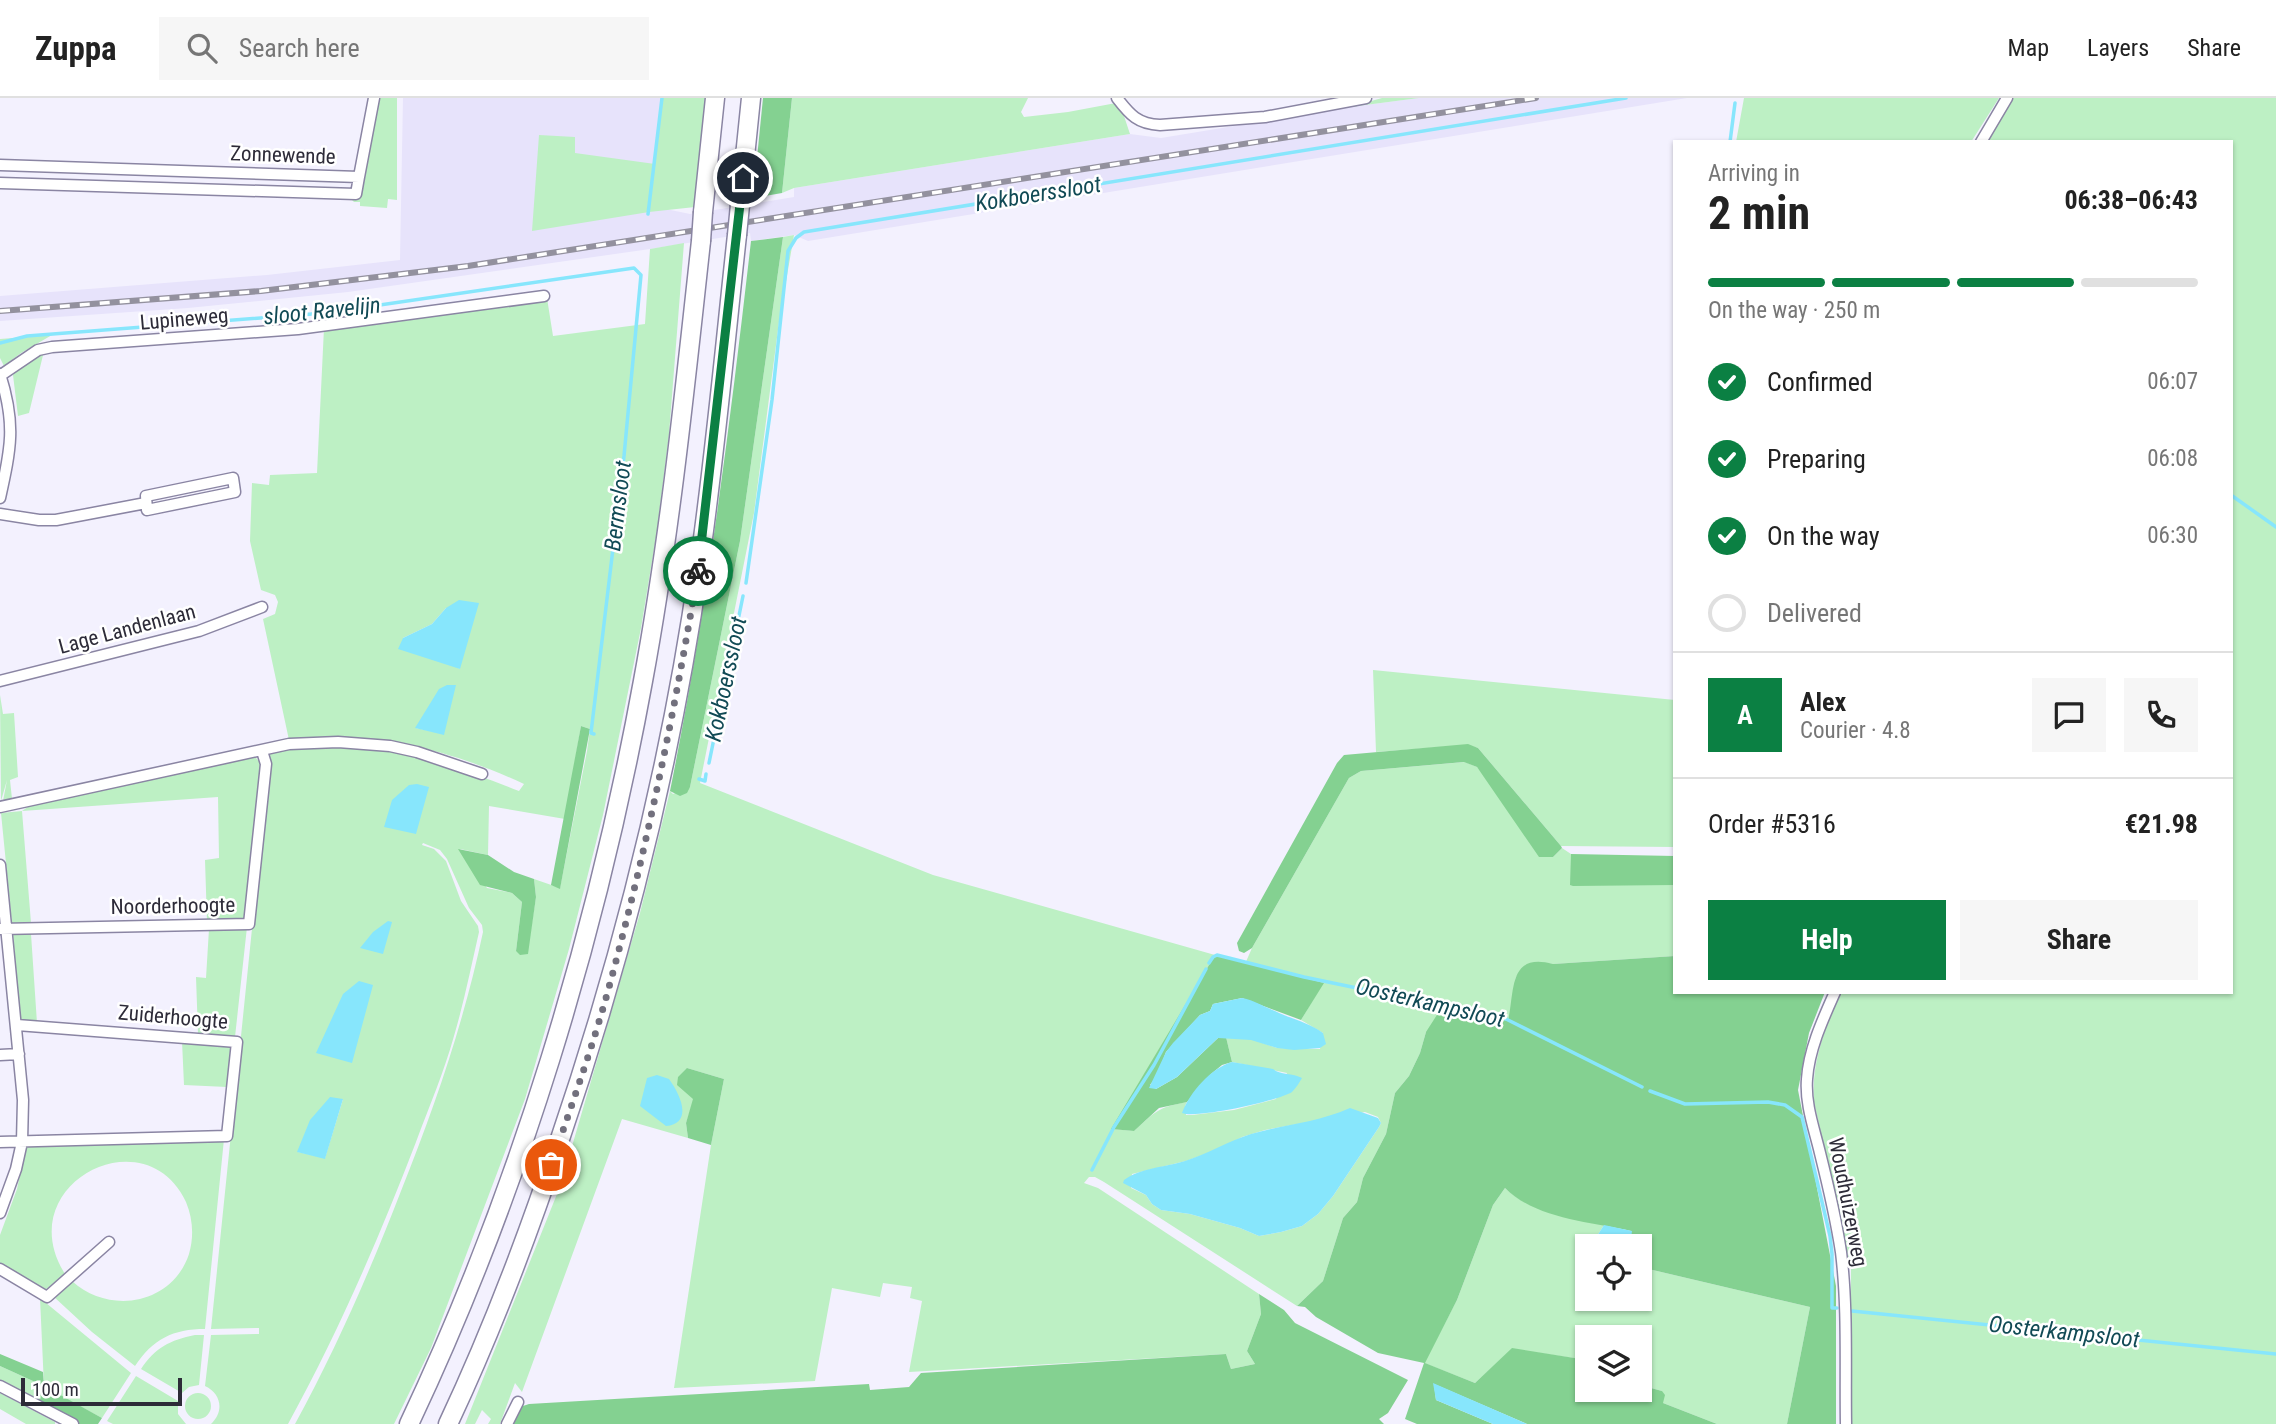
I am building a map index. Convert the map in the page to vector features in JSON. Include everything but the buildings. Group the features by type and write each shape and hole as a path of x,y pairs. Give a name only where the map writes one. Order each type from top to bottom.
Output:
{"highway":[{"path":"409,1424 460,1308 529,1122 571,987 614,825 644,679 667,534 715,98"},
{"path":"448,1424 536,1211 579,1085 605,1000 648,834 667,747 699,567 751,98"}],"street":[{"path":"359,177 374,98"},
{"path":"1117,98 1133,118 1143,123 1160,125 1265,117 1366,98"},
{"path":"1981,140 2007,98"},
{"name":"Zonnewende","path":"0,165 359,177 356,194 0,183"},
{"name":"Lupineweg","path":"0,498 10,453 12,428 0,375 38,350 298,329 544,296"},
{"path":"233,478 235,492 147,510 146,503 145,496 233,478"},
{"path":"0,514 56,520 146,503"},
{"name":"Lage Landenlaan","path":"0,681 199,631 262,607"},
{"path":"0,807 289,744 338,741 369,743 416,752 482,774"},
{"name":"Noorderhoogte","path":"4,929 249,924 266,764 262,751"},
{"path":"0,865 4,929 17,1025 23,1100 22,1142 16,1169 0,1213"},
{"name":"Woudhuizerweg","path":"1834,994 1814,1044 1807,1088 1808,1106 1826,1176 1841,1254 1846,1424"},
{"name":"Zuiderhoogte","path":"17,1025 237,1042 227,1136 22,1142"},
{"path":"0,1055 19,1054"},
{"path":"0,1142 22,1142"},
{"path":"0,1269 47,1297 109,1242"},
{"path":"0,1386 73,1424"},
{"path":"507,1424 517,1402"}],"shaded area":[{"path":"403,98 672,98 661,208 690,214 794,197 794,188 1130,134 1161,138 1419,98 1687,98 808,241 794,235 751,241 750,233 348,292 188,308 0,321 0,296 267,275 400,260"}],"green space":[{"path":"378,98 397,98 397,200 388,199 387,208 360,206 360,202 354,202 350,198"},
{"path":"663,98 705,98 695,207 532,231 539,135 575,137 575,153 655,164"},
{"path":"763,98 792,98 782,193 753,198"},
{"path":"792,98 1028,98 1021,112 1024,117 1116,103 1123,113 1130,134 794,188 782,193"},
{"path":"1382,98 1419,98 1350,107"},
{"path":"1744,98 1999,98 1972,140 1736,140"},
{"path":"2013,98 2276,98 2276,1424 1849,1424 1851,1269 1814,1102 1820,1046 1840,994 2233,994 2233,140 1988,140"},
{"path":"794,235 779,322 754,513 700,783 933,875 1215,955 1112,1129 1134,1131 1158,1111 1187,1102 1186,1115 1192,1115 1234,1110 1276,1099 1287,1073 1232,1062 1226,1037 1251,1039 1277,1048 1320,1049 1323,1033 1301,1020 1323,983 1245,964 1349,778 1361,771 1465,762 1477,767 1553,857 1562,848 1571,854 1571,885 1673,885 1673,956 1553,964 1534,962 1516,977 1509,1022 1426,1032 1409,1076 1395,1093 1386,1134 1363,1178 1357,1202 1343,1218 1323,1281 1297,1306 1104,1182 1089,1177 1084,1183 1098,1188 1259,1294 1261,1314 1247,1351 1255,1364 1231,1369 1226,1354 909,1372 922,1301 910,1298 912,1287 883,1283 880,1297 832,1288 815,1381 674,1388 711,1145 724,1079 687,1068 694,1099 686,1123 688,1138 622,1119 522,1392 515,1383 500,1424 488,1424 491,1419 482,1410 475,1424 465,1424 561,1184 640,913 670,791 673,794 690,787 740,541 783,237","holes":["1365,1112 1378,1117 1381,1123 1318,1214 1302,1226 1281,1232 1259,1236 1190,1214 1161,1210 1152,1204 1146,1195 1131,1188 1132,1174 1186,1161 1265,1130"]},
{"path":"783,237 740,541 690,787 687,793 680,796 670,791 717,517 751,241"},
{"path":"684,243 669,434 657,531 641,628 603,815 569,949 525,1099 431,1348 394,1424 295,1424 352,1309 414,1159 458,1031 483,932 482,925 469,908 447,859 440,850 423,843 422,845 434,849 446,861 461,901 478,926 479,932 458,1023 441,1076 357,1285 288,1424 211,1424 218,1414 219,1404 215,1394 205,1386 211,1335 259,1334 259,1328 211,1329 270,753 313,745 366,747 444,764 519,791 524,784 469,762 410,745 349,737 289,740 263,619 275,614 278,602 275,595 261,590 250,541 252,483 269,485 270,475 317,473 324,328 404,321 547,298 553,336 645,324 650,249","holes":["446,608 460,669 403,638 432,624","427,711 444,734 416,728","581,726 590,729 560,888 534,879 536,897 527,954 516,951 522,902 512,893 487,888 460,849 488,855 489,806 565,819","343,1099 325,1158 298,1152"]},
{"path":"52,335 4,366 0,358 0,339"},
{"path":"44,351 29,413 18,416 13,375 17,370 15,368"},
{"path":"1373,670 1673,700 1673,847 1561,846 1478,748 1468,745 1376,752"},
{"path":"0,695 3,714 14,713 18,777 10,780 12,799 3,801 7,780 1,801"},
{"path":"581,726 590,729 560,889 551,885"},
{"path":"1468,744 1478,748 1561,846 1553,857 1539,857 1477,767 1464,762 1361,771 1349,778 1252,948 1244,953 1239,951 1237,943 1337,763 1344,755"},
{"path":"254,756 261,763 244,919 207,922 205,860 219,858 218,797 22,811 32,804"},
{"path":"22,811 31,923 12,924 1,813"},
{"path":"458,849 488,855 514,872 534,879 536,897 528,954 520,955 516,951 522,902 512,893 480,885"},
{"path":"1571,854 1673,856 1673,885 1570,885"},
{"path":"247,927 235,1037 198,1034 196,977 206,978 209,929"},
{"path":"13,934 31,934 37,1023 20,1019"},
{"path":"1215,955 1324,983 1301,1020 1242,998 1213,1004 1210,1011 1200,1015 1166,1052 1157,1076 1150,1085 1156,1089 1177,1077 1218,1038 1226,1037 1232,1062 1222,1065 1211,1074 1187,1102 1159,1108 1134,1131 1111,1129"},
{"path":"1673,956 1673,994 1824,994 1809,1033 1798,1090 1836,1286 1836,1424 1787,1424 1810,1307 1652,1270 1652,1234 1631,1234 1631,1231 1548,1213 1532,1207 1505,1188 1493,1205 1457,1300 1425,1363 1475,1383 1512,1348 1575,1358 1575,1402 1652,1402 1652,1388 1662,1391 1665,1395 1663,1403 1717,1424 1527,1424 1434,1384 1436,1400 1493,1424 1417,1424 1405,1419 1424,1363 1378,1353 1316,1317 1305,1307 1297,1306 1323,1281 1343,1218 1357,1202 1363,1178 1386,1134 1395,1093 1409,1076 1426,1032 1442,1007 1508,1021 1516,977 1528,964 1553,964"},
{"path":"182,1041 233,1045 227,1087 184,1085"},
{"path":"687,1068 724,1079 711,1145 688,1138 686,1123 693,1099 677,1085 678,1077"},
{"path":"224,1139 205,1329 183,1331 165,1337 149,1349 135,1366 53,1296 72,1281 87,1292 104,1298 121,1301 138,1299 169,1285 181,1271 192,1241 186,1202 167,1176 142,1164 115,1163 89,1172 68,1189 55,1213 52,1242 65,1274 45,1290 0,1264 0,1235 17,1189 26,1146"},
{"path":"1505,1188 1539,1209 1604,1225 1598,1234 1575,1234 1575,1311 1652,1311 1652,1270 1810,1307 1787,1424 1717,1424 1663,1403 1662,1391 1652,1388 1652,1325 1575,1325 1575,1358 1512,1349 1475,1383 1424,1363 1457,1300 1493,1205"},
{"path":"1259,1294 1284,1310 1295,1323 1408,1380 1388,1413 1379,1419 1384,1424 511,1424 520,1407 529,1404 869,1384 870,1390 909,1387 921,1373 1226,1354 1231,1369 1255,1364 1247,1351 1261,1314"},
{"path":"40,1298 131,1373 102,1418 44,1387 37,1402 0,1384 0,1366 44,1386"},
{"path":"195,1335 204,1335 199,1385 189,1387 182,1393 141,1369 164,1346"},
{"path":"0,1354 43,1372 44,1386 0,1366"},
{"path":"136,1376 178,1401 178,1414 186,1424 113,1424 107,1421"},
{"path":"44,1386 102,1418 98,1424 79,1424 37,1402"},
{"path":"0,1393 55,1424 26,1424 0,1409"},
{"path":"198,1393 207,1397 211,1406 207,1415 198,1419 189,1415 185,1406 189,1397"}],"water":[{"path":"459,600 479,603 460,669 398,649 403,638 432,624 446,608"},
{"path":"456,685 444,735 415,728 439,689"},
{"path":"409,785 429,787 416,834 384,827 392,800"},
{"path":"388,921 392,922 383,954 360,948 373,932"},
{"path":"359,981 373,985 352,1063 316,1053 343,994"},
{"path":"1242,998 1317,1029 1323,1033 1326,1044 1320,1048 1294,1050 1251,1040 1218,1038 1177,1077 1156,1089 1149,1088 1166,1052 1200,1015 1210,1011 1213,1004"},
{"path":"1232,1062 1273,1069 1302,1078 1292,1092 1271,1100 1203,1114 1182,1113 1202,1082 1216,1070"},
{"path":"657,1075 669,1079 680,1100 682,1114 675,1124 666,1126 640,1106 647,1078"},
{"path":"330,1097 343,1099 325,1159 297,1152 310,1120"},
{"path":"1350,1108 1378,1118 1381,1123 1333,1196 1318,1214 1302,1226 1259,1236 1190,1214 1161,1210 1152,1204 1146,1195 1123,1183 1130,1176 1193,1158 1251,1134 1313,1120"},
{"path":"1604,1225 1632,1231 1632,1234 1598,1234"},
{"path":"1433,1383 1527,1424 1493,1424 1436,1400"}],"waterway":[{"path":"648,214 662,98"},
{"name":"Kokboerssloot","path":"746,583 772,400 788,251 796,238 804,232 1626,98"},
{"name":"Kokboerssloot","path":"1730,140 1735,103"},
{"name":"sloot Ravelijn","path":"0,343 27,336 325,313 634,268 641,275 624,456 591,733 594,734"},
{"name":"Kokboerssloot","path":"2233,496 2276,527"},
{"name":"Kokboerssloot","path":"709,763 743,596"},
{"name":"Kokboerssloot","path":"699,779 705,781 706,774"},
{"name":"Oosterkampsloot","path":"1209,963 1217,955 1304,977 1506,1019 1642,1087"},
{"name":"Oosterkampsloot","path":"1092,1170 1114,1127 1154,1065 1206,969"},
{"name":"Oosterkampsloot","path":"1650,1091 1685,1104 1768,1102 1785,1105 1802,1117 1830,1236 1832,1308 1837,1308"},
{"name":"Oosterkampsloot","path":"1852,1311 2276,1354"}],"railway":[{"path":"0,311 261,291 468,266 1536,98"}],"way so far":[{"path":"551,1165 583,1072 625,928 667,747 698,571"}],"route":[{"path":"698,571 743,178"}],"water label":[{"name":"Bermsloot","path":"618,506"}]}
